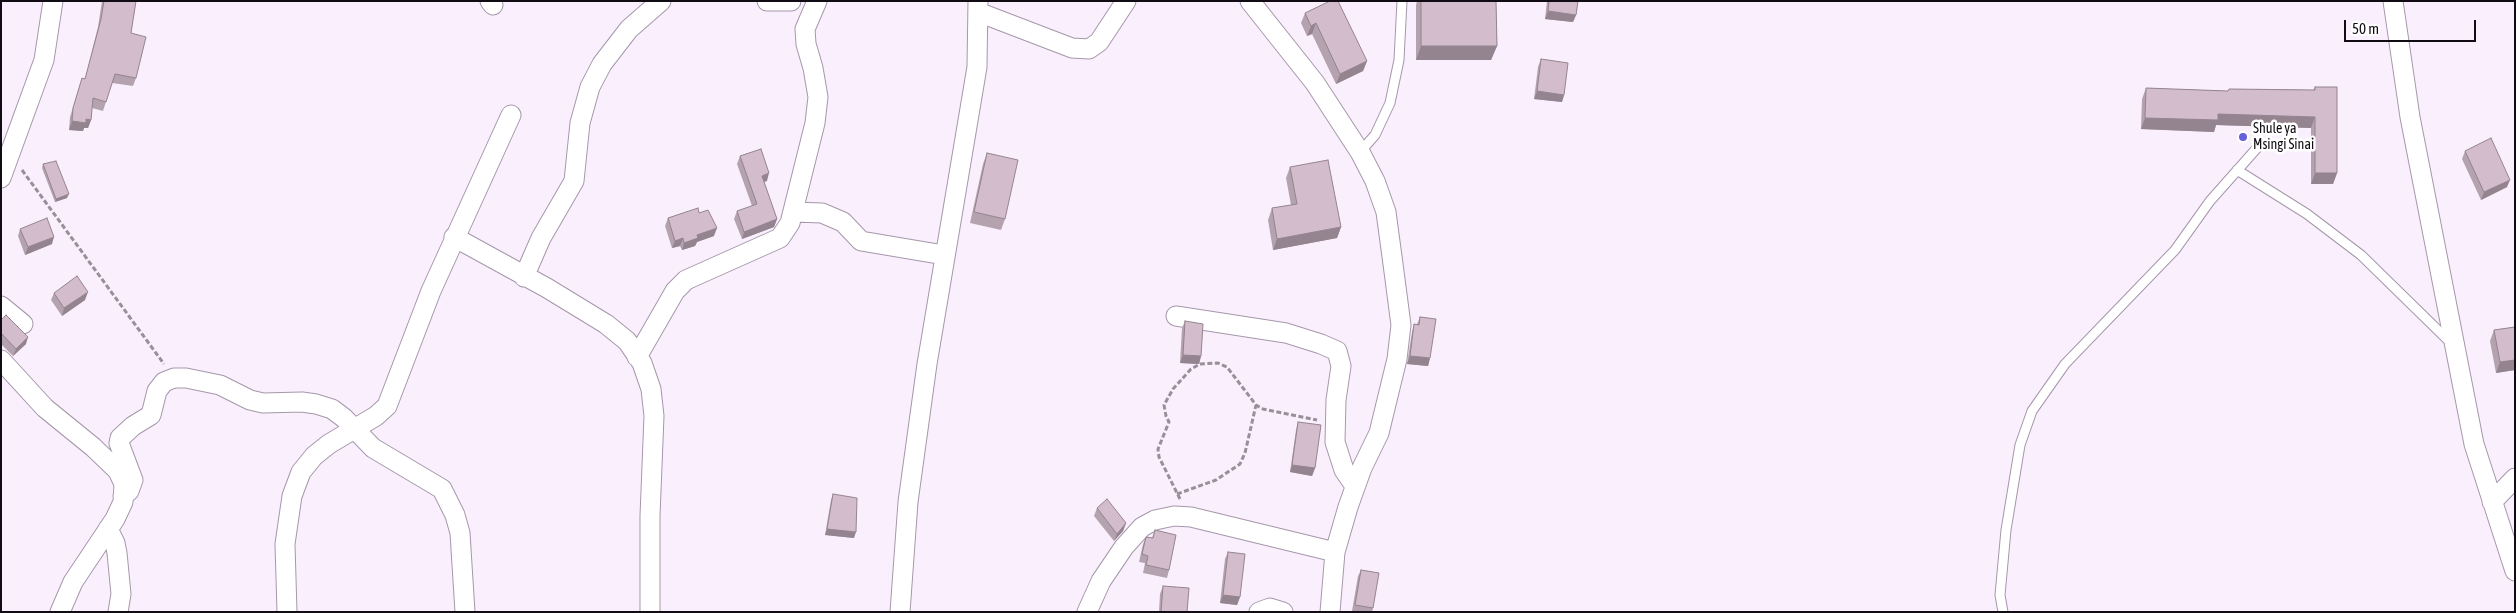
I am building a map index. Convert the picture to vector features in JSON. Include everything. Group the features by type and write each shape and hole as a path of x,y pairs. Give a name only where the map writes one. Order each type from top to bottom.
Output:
{"street":[{"path":"1,178 6,153 44,60 53,1"},
{"path":"524,277 541,238 574,180 580,123 585,98 590,87 602,64 629,29 661,1"},
{"path":"767,1 791,1"},
{"path":"637,357 675,291 686,280 780,238 790,222 815,123 818,97 813,68 806,44 805,29 817,1"},
{"path":"900,612 908,502 944,255 977,67 978,7 1072,48 1089,49 1099,42 1126,1"},
{"path":"1250,1 1314,83 1360,152 1375,181 1386,212 1401,325 1397,360 1379,433 1355,486 1335,552 1330,612"},
{"path":"2393,1 2410,117 2474,444 2515,571"},
{"path":"287,612 285,544 292,496 302,472 314,456 376,416 387,406 454,237 476,196 511,115"},
{"path":"794,212 822,213 843,222 861,241 944,255"},
{"path":"454,237 606,324 627,341 642,363 651,389 654,416 650,516 650,612"},
{"path":"1,306 23,324"},
{"path":"1176,316 1286,333 1337,351 1341,366 1335,442 1338,457 1355,486"},
{"path":"1,360 45,408 93,447 118,471 124,484 123,496 115,519 73,582 60,612"},
{"path":"123,496 129,491 133,480 119,443 120,438 133,426 151,415 159,386 174,378 186,378 220,385 250,400 262,403 302,402 332,409 344,418 373,448 442,489 456,515 460,533 465,612"},
{"path":"2492,502 2515,478"},
{"path":"1087,612 1101,581 1124,547 1142,527 1155,520 1174,516 1188,517 1335,552"},
{"path":"108,529 115,543 117,553 121,594 118,612"},
{"path":"1259,612 1270,608 1283,612"}],"lane":[{"path":"1360,152 1375,135 1390,104 1399,60 1402,1"},
{"path":"2003,612 2000,595 2006,530 2020,446 2032,411 2065,364 2175,250 2210,201 2257,148"},
{"path":"2237,170 2308,214 2360,255 2455,347"}],"path":[{"path":"6,153 58,217 174,378"},
{"path":"1188,517 1163,467 1158,449 1169,427 1164,405 1173,389 1195,366 1209,362 1218,363 1227,368 1256,405 1274,412 1335,424"},
{"path":"1177,494 1216,480 1240,464 1245,453 1256,405"}],"building":[{"path":"104,1 136,1 131,33 146,37 136,78 115,74 106,102 93,98 91,120 86,119 86,123 72,121 73,108 82,78 85,79"},
{"path":"1330,1 1338,1 1367,61 1340,74 1316,23 1311,26 1305,13"},
{"path":"1421,1 1496,1 1497,46 1421,46"},
{"path":"1549,1 1578,1 1576,15 1548,11"},
{"path":"1541,59 1568,63 1564,95 1537,91"},
{"path":"2315,87 2337,87 2337,173 2315,173 2315,117 2218,114 2218,120 2145,118 2146,88 2228,91 2229,89 2315,90"},
{"path":"2491,138 2510,180 2484,192 2465,151"},
{"path":"761,149 769,173 762,176 777,219 744,232 737,211 757,204 740,156"},
{"path":"987,153 1018,160 1005,219 974,212"},
{"path":"1328,160 1341,227 1277,239 1272,208 1297,204 1290,167"},
{"path":"56,161 69,194 56,199 43,164"},
{"path":"698,208 699,213 708,210 717,228 697,235 698,238 684,243 683,238 675,241 668,218"},
{"path":"47,218 54,237 28,247 20,229"},
{"path":"77,276 88,292 64,308 54,293"},
{"path":"6,315 28,337 16,349 1,333 1,320"},
{"path":"1420,317 1436,319 1430,358 1410,356 1414,324 1419,325"},
{"path":"1185,321 1203,324 1201,356 1183,355"},
{"path":"2515,327 2515,360 2500,362 2494,330"},
{"path":"1298,422 1321,425 1315,468 1292,465"},
{"path":"833,494 857,498 856,532 827,529"},
{"path":"1107,499 1126,523 1117,534 1097,508"},
{"path":"1155,530 1176,535 1169,570 1146,565 1148,556 1142,554 1146,537 1153,538"},
{"path":"1228,552 1245,554 1240,597 1223,595"},
{"path":"1361,570 1379,573 1373,608 1355,605"},
{"path":"1163,586 1189,588 1187,612 1161,612"}],"place":[{"name":"Shule ya Msingi Sinai","path":"2243,137"}]}
